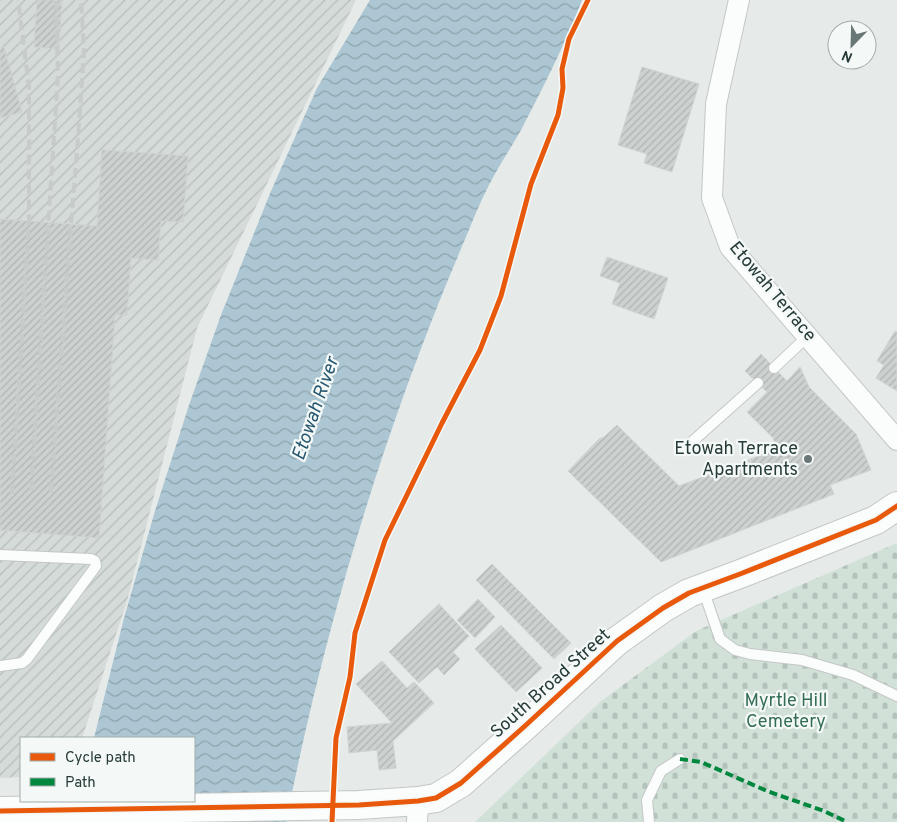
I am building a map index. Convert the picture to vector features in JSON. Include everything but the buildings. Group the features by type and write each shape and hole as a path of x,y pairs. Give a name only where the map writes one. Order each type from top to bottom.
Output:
{"main road":[{"name":"South Broad Street","path":"8,810 359,805 418,812 436,798 461,783 617,642 663,608 689,593 876,520 897,506"}],"street":[{"name":"Etowah Terrace","path":"739,0 716,104 712,198 730,247 897,440"}],"lane":[{"path":"774,368 808,336"},
{"path":"685,448 758,383"},
{"path":"0,555 91,559 95,561 96,566 27,659 22,663 0,666"},
{"path":"703,588 720,639 735,650 750,654 802,660 853,675 897,696"},
{"path":"650,822 648,800 661,771 680,759"}],"shaded area":[{"path":"0,0 356,0 197,328 127,601 82,737 20,737 20,777 0,778"}],"green space":[{"name":"Myrtle Hill Cemetery","path":"897,543 897,822 475,822 600,702 696,631"}],"water":[{"name":"Etowah River","path":"370,0 582,0 538,96 480,204 409,380 384,452 339,598 302,747 286,822 76,822 195,802 195,737 94,737 124,618 155,511 189,405 221,315 271,191 317,88"}],"railway":[{"path":"12,494 29,221 29,87 18,0"},
{"path":"31,490 58,75 56,0"},
{"path":"51,492 84,51 81,0"}],"marked path":[{"path":"680,759 701,762 767,791 824,811 847,822"}],"cycle path":[{"path":"332,822 336,738 350,677 355,633 385,540 480,350 501,296 531,184 558,115 563,88 562,69 569,39 588,0"},
{"path":"0,811 359,805 436,798 461,783 617,641 663,608 689,593 876,520 897,506"}],"place":[{"name":"Etowah Terrace Apartments","path":"808,459"}]}
